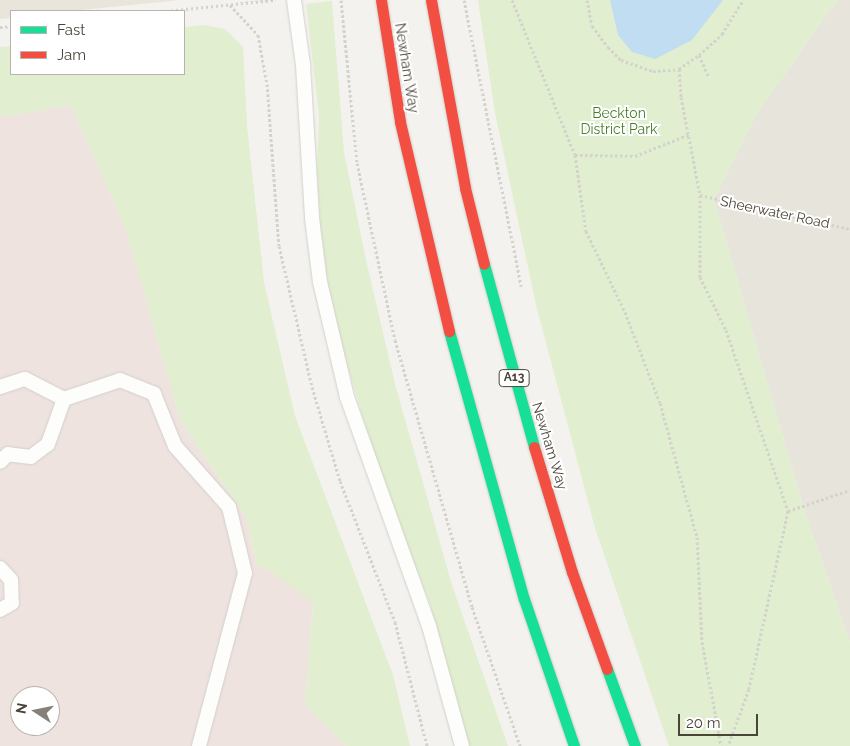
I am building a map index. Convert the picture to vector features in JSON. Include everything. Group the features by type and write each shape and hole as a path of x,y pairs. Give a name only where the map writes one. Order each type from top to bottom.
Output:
{"highway":[{"name":"Newham Way","path":"381,0 400,122 440,302 524,599 574,746"},
{"name":"Newham Way","path":"431,0 465,188 512,372 572,572 635,746"}],"lane":[{"path":"294,0 303,65 312,218 320,282 347,397 429,626 462,746"},
{"path":"0,388 25,379 64,399 120,380 154,394 175,446 229,507 245,573 199,746"},
{"path":"0,462 8,454 32,457 48,444 64,399"},
{"path":"0,568 11,580 12,603 0,610"}],"path":[{"path":"176,10 275,0"},
{"path":"341,0 357,163 395,340 463,580 520,746"},
{"path":"464,0 522,293"},
{"path":"512,0 575,156 586,231 625,312 660,403 696,537 702,642 721,746"},
{"path":"587,0 592,26 621,60 653,71 679,69 699,55 722,34 743,0"},
{"path":"699,55 709,77"},
{"path":"679,69 681,97 690,134 700,195 700,278 726,330 788,511 749,688 728,746"},
{"path":"575,156 635,156 690,134"},
{"name":"Sheerwater Road","path":"700,195 850,229"},
{"path":"788,511 850,490"}],"shaded area":[{"path":"0,0 181,0 82,10 10,10 10,18 0,19"},
{"path":"837,0 850,0 850,642 803,506 714,199 756,115"},
{"path":"71,105 126,230 180,420 246,517 257,567 268,569 313,602 305,704 346,746 0,746 0,117"}],"green space":[{"name":"Beckton District Park","path":"478,0 837,0 756,115 714,199 803,506 850,642 850,746 669,746 595,528 536,305 495,113"},
{"path":"332,1 344,152 366,260 395,384 452,585 508,746 465,746 430,603 382,483 341,343 322,265 317,169 319,116 306,4"},
{"path":"204,25 225,29 243,47 247,126 264,282 295,416 393,675 410,746 346,746 305,704 313,603 268,569 257,567 246,517 180,420 126,230 71,105 0,117 0,47 10,46 10,75 185,75 185,27"}],"water":[{"path":"610,0 723,0 692,40 655,59 632,52 618,35"}],"traffic: fast":[{"path":"484,264 534,447"},
{"path":"449,331 524,599 574,746"},
{"path":"607,669 635,746"}],"traffic: jam":[{"path":"381,0 400,122 449,331"},
{"path":"431,0 465,188 484,264"},
{"path":"534,447 572,572 607,669"}]}
